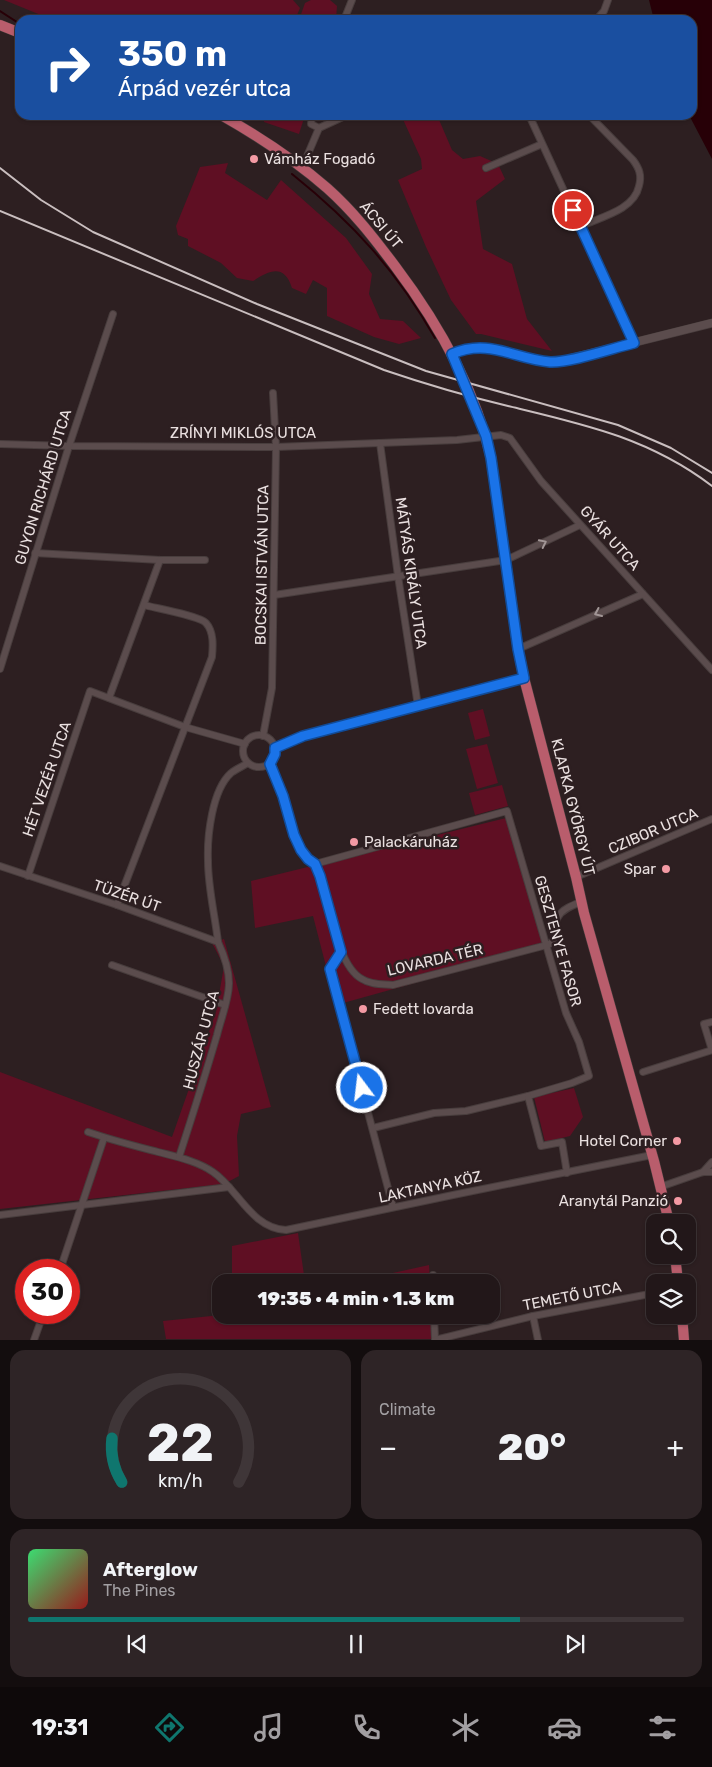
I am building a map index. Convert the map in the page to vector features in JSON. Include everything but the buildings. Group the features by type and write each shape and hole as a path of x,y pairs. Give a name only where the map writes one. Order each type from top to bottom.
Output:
{"main road":[{"path":"0,25 15,31"},
{"name":"ÁCSI ÚT","path":"229,120 264,141 302,168 327,188 368,230 420,300 452,354 470,396"},
{"name":"KLAPKA GYÖRGY ÚT","path":"470,396 486,436 494,475 518,649 524,678 582,902 667,1214"},
{"path":"683,1324 684,1340"}],"street":[{"path":"601,15 608,0"},
{"path":"346,15 350,3"},
{"path":"312,120 312,124 319,128"},
{"path":"302,168 319,128 336,120"},
{"path":"531,120 634,343"},
{"path":"581,226 625,206 637,195 641,180 639,168 634,160 594,120"},
{"path":"486,168 542,144"},
{"name":"GUYON RICHÁRD UTCA","path":"0,669 35,553 112,314"},
{"path":"452,354 471,348 490,348 551,362 712,323"},
{"name":"BOCSKAI ISTVÁN UTCA","path":"264,736 272,688 276,447 273,393"},
{"name":"ZRÍNYI MIKLÓS UTCA","path":"0,444 276,447 457,440 486,436"},
{"name":"GYÁR UTCA","path":"486,436 506,436 514,441 541,481 712,670"},
{"name":"MÁTYÁS KIRÁLY UTCA","path":"380,444 418,706"},
{"path":"274,595 506,560 580,525"},
{"path":"35,553 160,560 204,560"},
{"path":"160,560 109,698 185,727 245,744"},
{"path":"518,649 643,594"},
{"path":"117,905 212,657 213,642 209,628 201,619 144,605"},
{"path":"275,748 303,736 524,678"},
{"name":"HÉT VEZÉR UTCA","path":"28,876 90,691 109,698"},
{"path":"264,736 268,738 275,748 275,754 270,764 255,767 248,763 243,754 245,744 253,737 264,736"},
{"name":"HUSZÁR UTCA","path":"179,1157 205,1076 229,984 228,971 218,942 208,862 209,831 214,806 224,782 232,772 248,763"},
{"path":"270,764 283,796 294,835 301,850 315,864"},
{"name":"GESZTENYE FASOR","path":"315,864 507,811 566,1014 579,1042 589,1076 528,1096"},
{"name":"CZIBOR UTCA","path":"576,877 712,819"},
{"name":"LOVARDA TÉR","path":"315,864 326,893 341,952 353,973 362,980 376,984 393,985 547,945"},
{"name":"TÜZÉR ÚT","path":"0,866 117,905 218,942"},
{"path":"547,945 555,939 556,923 559,914 582,902"},
{"path":"341,952 330,969 393,1207"},
{"path":"112,965 225,1005"},
{"path":"643,1072 712,1050 704,1024 712,1022"},
{"path":"372,1128 434,1113 466,1111 528,1096 541,1146 562,1142 567,1172"},
{"name":"LAKTANYA KÖZ","path":"88,1132 104,1138 179,1157 201,1165 214,1172 244,1206 258,1218 280,1230 652,1155"},
{"path":"64,1259 104,1138"},
{"path":"703,1172 712,1162"},
{"path":"660,1187 703,1172 712,1172"},
{"path":"0,1216 229,1187"},
{"name":"TEMETŐ UTCA","path":"435,1324 436,1339 533,1316 646,1295"},
{"path":"533,1316 538,1340"},
{"path":"34,1340 40,1324"}],"shaded area":[{"path":"4,0 293,0 300,8 297,15 41,15"},
{"path":"311,0 330,0 337,6 336,15 301,15 305,3"},
{"path":"649,0 712,0 712,159 692,120 697,120 697,15 653,15"},
{"path":"264,120 303,120 299,134 264,122"},
{"path":"403,120 439,120 452,150 463,159 480,156 498,164 505,179 476,201 483,249 512,264 527,319 552,351 476,334 451,300 398,180 422,169 421,159"},
{"path":"228,163 225,173 267,200 281,180 346,238 372,274 369,294 380,319 403,321 421,338 399,344 374,337 327,316 327,288 313,280 306,294 292,288 285,275 276,271 265,274 253,281 237,278 221,263 188,246 188,239 178,235 176,226 200,167"},
{"path":"483,709 490,736 475,740 468,713"},
{"path":"487,744 498,783 477,789 466,749"},
{"path":"502,785 508,806 475,815 469,793"},
{"path":"506,818 544,947 336,1005 313,916 255,928 251,881"},
{"path":"224,939 271,1107 241,1114 237,1136 239,1176 224,1184 0,1209 0,1072 172,1137 216,1012 224,966 212,943"},
{"path":"574,1088 583,1117 570,1136 545,1142 534,1097"},
{"path":"298,1233 304,1274 232,1274 232,1246"},
{"path":"429,1265 430,1274 388,1274"},
{"path":"212,1316 212,1324 433,1324 434,1339 166,1339 163,1321"}],"waterway":[{"path":"0,11 15,21"},
{"path":"292,174 335,211 372,249 405,291 435,338"}],"railway":[{"path":"0,168 41,200 93,232 257,304 426,371 618,425 671,448 712,473"},
{"path":"0,211 384,370 461,394 563,419 640,444 664,456 712,486"}],"place":[{"name":"Vámház Fogadó","path":"254,159"},
{"name":"Palackáruház","path":"354,842"},
{"name":"Spar","path":"666,869"},
{"name":"Fedett lovarda","path":"363,1009"},
{"name":"Hotel Corner","path":"677,1141"},
{"name":"Aranytál Panzió","path":"678,1201"}],"route":[{"path":"362,1088 330,969 341,952 326,893 315,864 301,850 294,835 283,796 270,764 275,754 275,748 303,736 524,678 518,649 491,458 486,436 452,354 480,347 551,362 634,343 573,210"}]}
